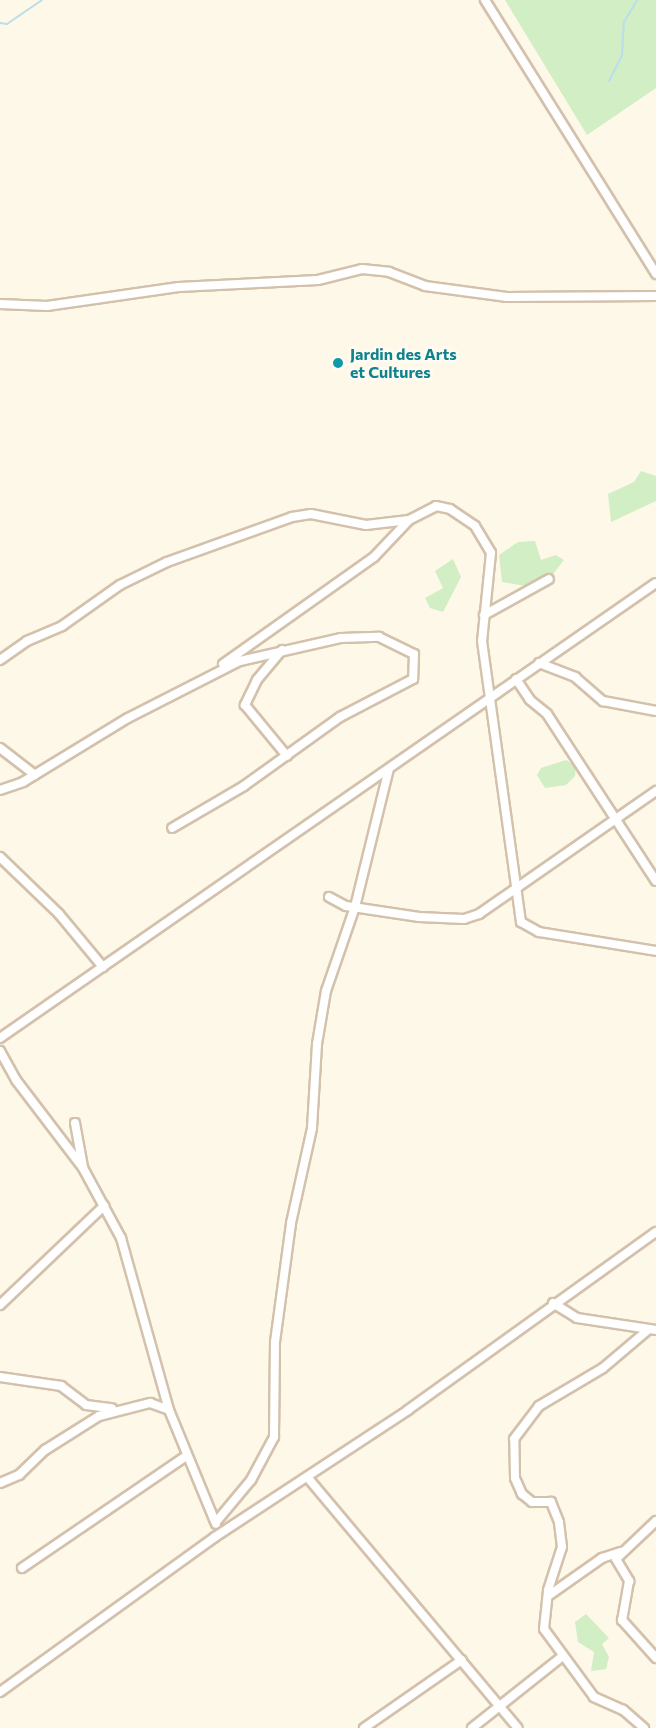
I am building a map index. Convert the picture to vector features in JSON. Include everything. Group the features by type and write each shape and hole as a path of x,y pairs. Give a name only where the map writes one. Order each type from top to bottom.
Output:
{"street":[{"path":"485,0 656,274"},
{"path":"0,304 47,306 189,286 318,280 362,269 388,272 425,286 507,297 656,296"},
{"path":"0,660 27,640 62,626 120,585 167,562 291,517 311,514 353,525 409,520 443,506 475,526 486,542 493,564 482,641 521,922 539,933 656,951"},
{"path":"0,790 35,775 214,671 374,558 409,520"},
{"path":"484,615 549,579"},
{"path":"0,1038 656,583"},
{"path":"172,828 287,756 340,717 413,680 417,661 407,647 379,637 341,638 283,649 214,671"},
{"path":"283,649 257,680 245,705 287,756"},
{"path":"539,663 575,677 603,701 656,711"},
{"path":"516,679 530,700 548,714 656,881"},
{"path":"0,748 35,775"},
{"path":"216,1522 251,1480 274,1437 275,1342 291,1223 312,1128 317,1044 326,991 355,907 389,769"},
{"path":"329,897 355,907 464,919 515,890 656,791"},
{"path":"0,857 59,914 103,967"},
{"path":"0,1051 16,1080 83,1168 132,1266 169,1410 186,1456 216,1522 215,1537"},
{"path":"75,1123 83,1168"},
{"path":"0,1305 104,1206"},
{"path":"0,1692 215,1537 308,1478 656,1232"},
{"path":"553,1303 577,1318 652,1329"},
{"path":"644,1728 623,1710 594,1697 544,1629 548,1596 562,1547 557,1514 551,1502 532,1502 522,1494 515,1478 514,1438 538,1406 603,1368 652,1329"},
{"path":"0,1377 61,1386 98,1410 150,1403 169,1410"},
{"path":"0,1483 19,1474 68,1435 122,1407"},
{"path":"22,1568 186,1456"},
{"path":"308,1478 366,1552 462,1660 518,1728"},
{"path":"656,1521 616,1559 629,1586 622,1620 656,1658"},
{"path":"548,1596 602,1558 621,1552"},
{"path":"472,1728 563,1656"},
{"path":"364,1728 462,1660"}],"green space":[{"path":"505,0 656,0 656,88 587,135"},
{"path":"641,471 656,476 656,501 611,522 608,494 634,482"},
{"path":"535,541 541,560 556,555 564,560 553,574 526,586 502,582 499,555 518,542"},
{"path":"453,559 461,577 443,612 430,608 425,598 443,588 435,571"},
{"path":"566,760 576,766 575,776 566,785 545,788 537,775 541,768"},
{"path":"586,1614 609,1638 602,1644 609,1657 606,1669 591,1671 594,1652 578,1642 575,1622"}],"waterway":[{"path":"0,23 7,24 42,0"},
{"path":"609,81 622,56 624,22 637,0"}],"place":[{"name":"Jardin des Arts et Cultures","path":"338,363"}]}
